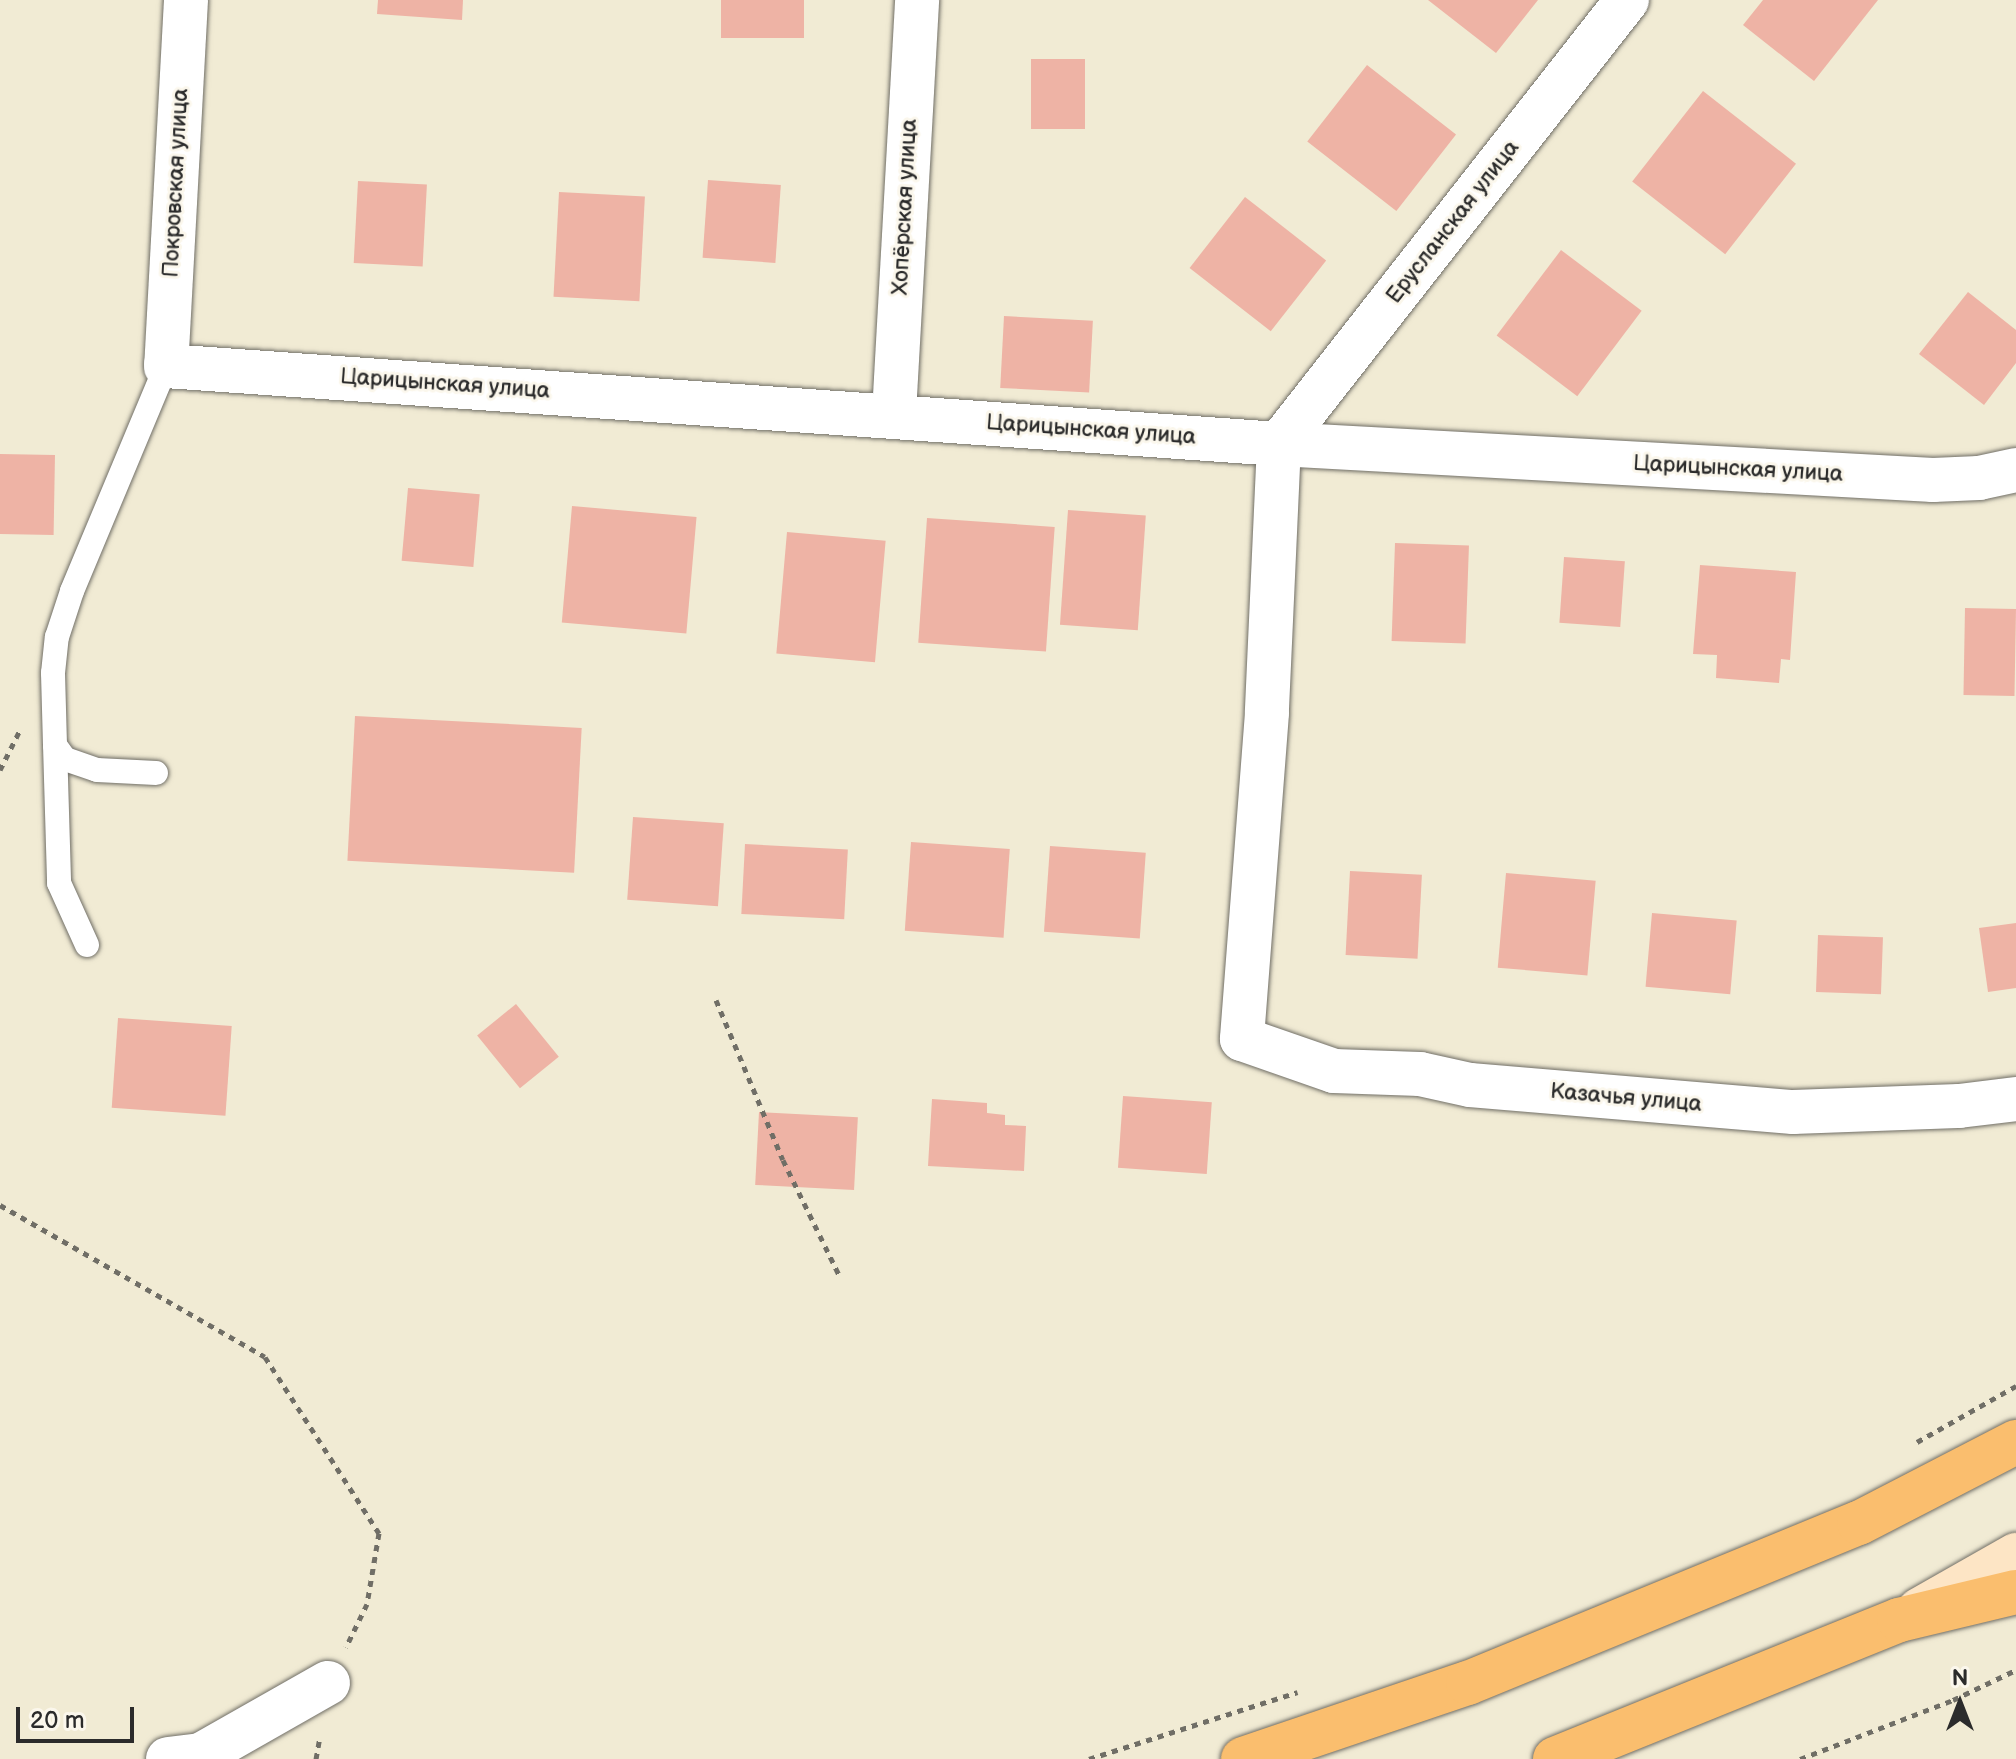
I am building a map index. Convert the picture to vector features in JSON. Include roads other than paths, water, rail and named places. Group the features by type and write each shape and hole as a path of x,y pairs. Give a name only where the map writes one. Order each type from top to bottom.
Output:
{"main road":[{"path":"1243,1759 1468,1683 1831,1535 2016,1442"},
{"path":"1555,1759 1899,1620 2016,1555"},
{"path":"1899,1620 2016,1592"}],"street":[{"name":"Покровская улица","path":"166,366 186,0"},
{"name":"Хопёрская улица","path":"894,414 917,0"},
{"name":"Ерусланская улица","path":"1279,444 1627,0"},
{"name":"Царицынская улица","path":"166,366 894,414 1279,444 1933,480 1979,478 2016,470"},
{"name":"Казачья улица","path":"1279,444 1265,740 1242,1039 1334,1071 1420,1074 1470,1085 1793,1112 1959,1106 2016,1099"},
{"path":"168,1759 201,1755 328,1683"}],"lane":[{"path":"87,945 59,883 53,673 57,637 103,514 166,366"},
{"path":"55,745 65,759 97,770 156,773"}]}
